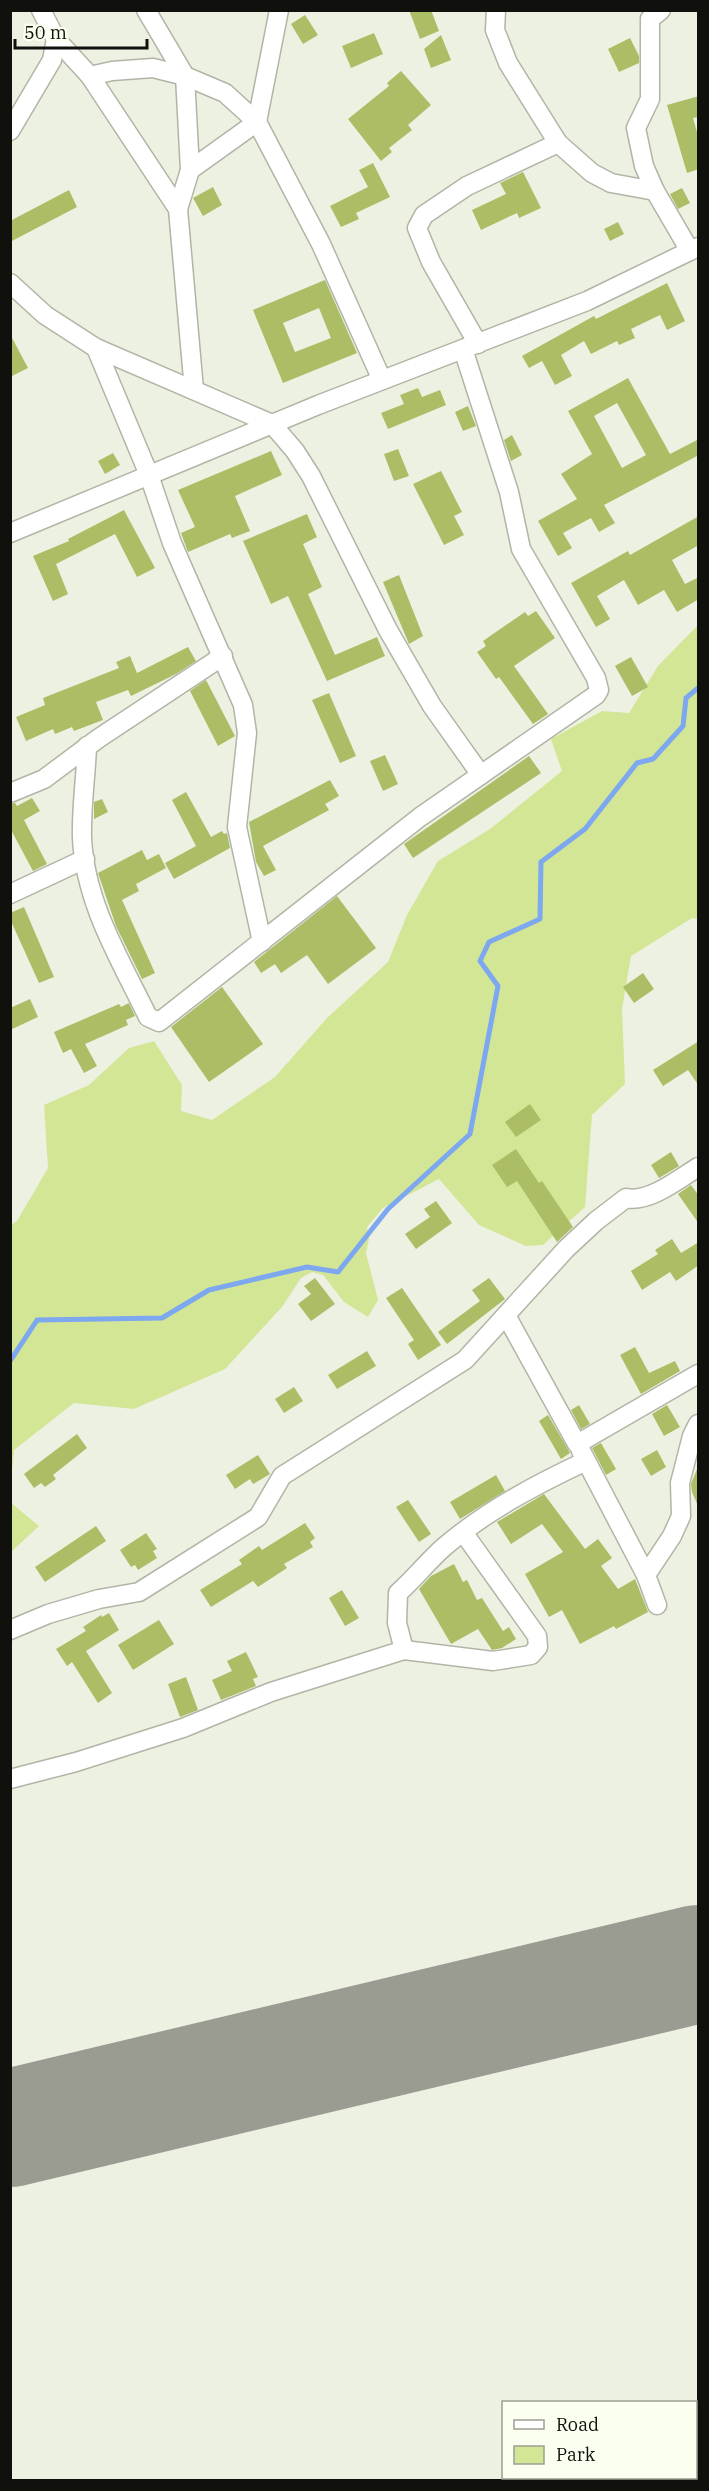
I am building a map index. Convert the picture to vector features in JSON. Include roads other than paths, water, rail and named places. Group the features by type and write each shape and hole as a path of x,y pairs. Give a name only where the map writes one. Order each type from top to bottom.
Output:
{"street":[{"path":"41,10 56,39 90,76 178,209"},
{"path":"146,10 185,76 190,170 178,209 194,390"},
{"path":"190,170 257,122 279,10"},
{"path":"496,10 495,30 508,63 558,143 592,173 611,183 655,191"},
{"path":"10,533 272,424 587,301 694,249 655,191 644,166 636,128 650,99 650,19 661,10"},
{"path":"10,131 52,60 56,39"},
{"path":"90,76 153,68 185,76 225,93 257,122 321,244 382,380"},
{"path":"87,746 82,838 99,915 108,940 148,1017 153,1020 166,1020 420,817 599,690 597,678 521,549 509,492 470,346 417,228 424,215 467,186 558,143"},
{"path":"10,283 45,315 96,348 272,424 295,451 311,476 388,630 432,706 481,775"},
{"path":"96,348 150,475 172,543 243,705 247,733 236,813 237,827 262,942"},
{"path":"10,793 44,779 87,746 223,656"},
{"path":"10,894 85,859"},
{"path":"10,1630 48,1614 99,1599 139,1592 258,1517 282,1476 465,1360 507,1317 566,1249 596,1221 626,1198 634,1200 645,1197 699,1167"},
{"path":"507,1317 646,1575 657,1605"},
{"path":"577,1444 699,1374"},
{"path":"646,1575 672,1536 681,1516 680,1484 692,1436 699,1424"},
{"path":"404,1650 397,1623 398,1593 441,1549 463,1532 523,1491 586,1461"},
{"path":"10,1779 76,1762 183,1728 271,1692 404,1650 493,1661 531,1655 538,1647 537,1636 463,1532"}],"waterway":[{"path":"10,1361 37,1320 162,1318 209,1290 307,1267 338,1272 388,1209 470,1134 498,986 480,961 489,942 540,919 541,862 585,829 637,763 653,759 683,726 686,698 698,688"}]}
